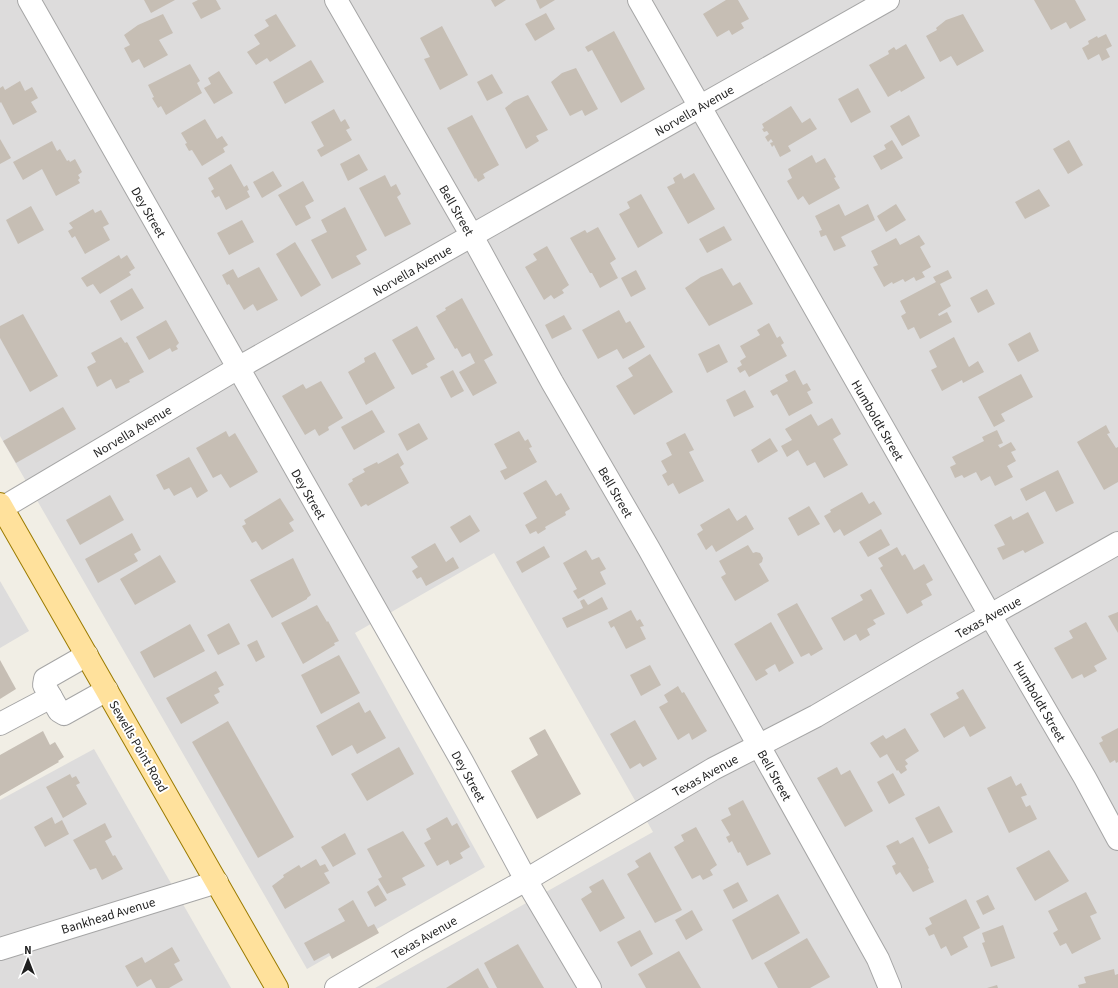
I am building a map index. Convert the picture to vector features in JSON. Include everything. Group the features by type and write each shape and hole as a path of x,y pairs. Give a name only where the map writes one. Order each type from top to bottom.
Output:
{"main road":[{"name":"Sewells Point Road","path":"1,506 217,882 276,988"}],"street":[{"name":"Dey Street","path":"29,0 463,763 526,880 590,988"},
{"name":"Bell Street","path":"336,0 472,236 552,382 649,549 878,959 890,988"},
{"name":"Humboldt Street","path":"639,0 990,616 1085,778 1118,839"},
{"name":"Norvella Avenue","path":"1,506 238,368 888,0"},
{"name":"Texas Avenue","path":"336,988 416,941 526,880 713,770 816,716 925,652 1118,543"},
{"path":"87,655 45,680 44,684 51,697 59,711 64,714 107,690"},
{"path":"0,724 51,697"},
{"name":"Bankhead Avenue","path":"0,949 217,882"}],"shaded area":[{"path":"0,0 1118,0 1118,988 375,988 653,832 494,553 355,633 485,867 307,969 0,436"},
{"path":"0,581 29,631 0,648"},
{"path":"94,749 231,988 0,988 0,800"}],"building":[{"path":"144,0 175,0 151,13"},
{"path":"198,0 216,0 221,9 201,19 192,3"},
{"path":"491,0 506,0 495,7"},
{"path":"536,0 555,0 540,9"},
{"path":"726,0 738,0 749,19 741,23 744,28 732,35 729,30 717,37 703,14"},
{"path":"1034,0 1075,0 1086,20 1070,29 1066,22 1051,30"},
{"path":"546,13 555,29 535,41 525,24"},
{"path":"163,14 173,33 159,40 168,55 144,68 139,59 132,63 124,48 130,45 124,35 138,25"},
{"path":"276,14 296,46 270,62 267,58 256,65 247,52 260,44 254,35 269,26 265,20"},
{"path":"963,14 984,51 957,66 951,56 940,62 926,36 937,30 936,28 946,20"},
{"path":"442,26 468,75 440,90 424,59 430,57 420,38"},
{"path":"614,31 645,89 621,103 592,50 588,52 585,47"},
{"path":"1106,34 1112,46 1106,49 1110,57 1102,61 1099,54 1088,60 1082,48 1089,44 1088,41 1097,36 1098,38"},
{"path":"906,44 925,78 901,92 900,90 888,97 869,65 889,54 888,51 894,47 896,50"},
{"path":"311,60 324,82 285,104 273,82"},
{"path":"190,64 200,81 197,83 202,93 166,115 161,106 158,108 152,98 154,97 148,85"},
{"path":"576,68 598,109 585,116 582,110 570,116 551,82 562,73"},
{"path":"219,71 233,93 214,104 204,88 211,84 208,78"},
{"path":"492,74 503,93 487,101 477,82"},
{"path":"20,81 25,91 32,87 38,98 31,102 37,112 13,125 1,102 0,103 0,88 3,86 5,90"},
{"path":"858,88 871,112 851,123 838,99"},
{"path":"528,95 548,130 536,136 539,141 526,149 505,108 514,101"},
{"path":"791,106 802,123 810,118 817,129 788,146 791,151 780,157 774,145 772,147 770,143 773,142 771,139 768,142 765,137 769,134 767,131 764,132 762,129 764,128 762,124"},
{"path":"334,109 341,122 345,119 350,128 346,130 352,140 321,157 317,150 324,146 311,122"},
{"path":"472,115 499,165 483,174 485,178 478,182 447,128"},
{"path":"909,115 920,136 902,146 890,126"},
{"path":"205,119 217,139 222,136 228,145 223,148 225,152 202,166 192,150 189,151 185,144 187,143 181,133"},
{"path":"0,139 11,158 0,164"},
{"path":"892,140 903,158 881,170 873,156 886,149 884,145"},
{"path":"1069,140 1083,165 1068,174 1053,149"},
{"path":"52,141 57,151 60,149 67,161 69,160 70,162 75,159 82,172 78,175 80,178 78,180 80,183 56,196 42,169 23,180 13,162"},
{"path":"359,154 368,170 348,181 340,164"},
{"path":"812,155 816,163 825,158 836,177 834,178 840,188 809,205 803,196 798,200 787,181 792,178 788,169"},
{"path":"231,164 244,187 247,185 249,190 247,191 250,197 226,210 219,196 215,198 211,191 214,189 208,178"},
{"path":"273,171 282,186 262,198 253,182"},
{"path":"681,173 684,179 694,173 715,209 688,224 667,187 675,183 673,178"},
{"path":"385,175 391,187 396,184 401,194 397,197 411,224 385,237 359,188"},
{"path":"303,181 314,201 305,206 311,218 296,226 278,195"},
{"path":"1039,189 1050,206 1025,219 1015,202"},
{"path":"641,194 663,233 638,248 619,214 630,208 627,202"},
{"path":"839,204 845,216 868,204 875,220 841,237 846,246 834,251 826,235 821,237 819,231 822,230 815,216"},
{"path":"896,204 906,220 886,232 877,216"},
{"path":"31,206 44,230 18,244 6,220"},
{"path":"345,207 367,250 356,256 361,264 332,279 311,240 327,232 321,220"},
{"path":"93,209 95,213 101,210 109,224 103,227 110,240 85,254 75,236 72,238 68,231 73,228 69,223"},
{"path":"242,220 254,242 229,255 217,233"},
{"path":"724,226 732,240 707,253 699,239"},
{"path":"598,227 616,259 610,263 618,278 600,288 570,238 585,230 587,233"},
{"path":"919,235 925,244 920,247 931,267 922,272 925,277 916,281 914,277 905,282 903,279 893,284 892,282 884,287 873,267 878,265 871,251 896,238 900,245"},
{"path":"295,242 321,285 301,297 276,254"},
{"path":"547,246 569,285 562,290 564,293 554,299 551,295 544,300 525,267 537,260 533,254"},
{"path":"119,255 121,259 127,255 135,268 129,272 131,275 100,294 93,284 87,287 81,278"},
{"path":"259,267 278,300 257,311 253,304 244,310 222,275 233,269 238,278"},
{"path":"722,268 733,286 740,282 753,304 709,326 685,288 701,277"},
{"path":"636,270 646,289 631,297 621,278"},
{"path":"948,270 952,278 940,284 951,306 938,314 939,316 947,312 952,322 920,339 914,327 908,330 901,316 906,313 900,301 936,282 933,277"},
{"path":"132,288 144,308 121,321 110,301"},
{"path":"987,289 995,304 978,313 970,298"},
{"path":"462,298 493,355 484,360 497,383 473,396 459,372 475,363 470,353 462,357 457,348 455,349 436,316 446,310 445,308"},
{"path":"619,310 626,323 630,321 645,347 623,359 617,349 598,359 582,330"},
{"path":"23,314 58,376 30,392 0,338 0,326"},
{"path":"564,315 572,329 552,339 545,325"},
{"path":"166,320 179,343 176,346 178,349 172,352 170,348 149,360 136,337"},
{"path":"769,323 777,338 780,336 784,343 781,345 787,356 749,377 745,370 740,373 737,368 742,365 740,361 746,357 740,346 760,335 757,330"},
{"path":"417,326 435,359 426,364 428,367 412,375 392,340"},
{"path":"1030,332 1039,351 1018,362 1008,344"},
{"path":"121,337 125,343 127,342 144,372 129,380 130,382 116,389 111,379 97,387 87,367 96,362 91,353"},
{"path":"954,337 969,367 978,361 984,372 963,383 962,380 942,391 931,370 937,367 929,351"},
{"path":"719,344 728,362 707,373 698,354"},
{"path":"375,352 395,388 366,405 348,372 365,362 364,358"},
{"path":"650,354 673,392 634,415 616,386 633,376 628,368"},
{"path":"453,370 464,391 451,398 440,377"},
{"path":"795,370 803,385 807,383 811,390 807,392 813,403 789,416 777,394 773,396 770,391 788,381 785,375"},
{"path":"1021,374 1033,397 1001,414 1005,421 994,427 978,397"},
{"path":"321,381 343,418 328,427 329,430 319,436 315,429 305,435 282,396 303,384 306,389"},
{"path":"745,390 754,407 734,417 726,400"},
{"path":"63,407 76,429 16,463 3,441"},
{"path":"372,410 385,432 354,450 341,427"},
{"path":"811,414 818,426 832,418 841,434 833,439 848,465 824,478 815,462 807,466 798,450 787,457 781,446 792,440 785,429"},
{"path":"419,423 428,439 407,451 398,434"},
{"path":"1106,425 1110,433 1107,434 1116,448 1118,447 1118,482 1104,490 1077,442"},
{"path":"997,430 1003,443 998,445 1000,448 1011,442 1016,450 1011,452 1016,461 1007,466 1013,477 995,486 990,476 981,481 976,472 964,478 962,475 955,478 950,467 956,464 952,457 984,441 982,437"},
{"path":"226,431 229,437 235,433 258,472 230,488 221,474 213,478 196,448"},
{"path":"519,431 525,441 528,439 532,447 529,448 537,462 505,480 500,471 507,468 494,444"},
{"path":"685,433 694,450 689,452 704,481 679,494 673,483 668,486 662,475 667,472 661,461 672,455 666,443"},
{"path":"770,438 778,451 758,463 751,450"},
{"path":"398,453 404,464 400,467 409,483 368,506 366,504 361,507 348,484 353,481 352,479 365,472 363,469 377,462 378,464"},
{"path":"189,457 208,491 197,498 191,487 174,496 169,488 164,490 156,475"},
{"path":"1058,470 1074,503 1056,512 1045,491 1026,501 1020,489"},
{"path":"546,480 556,496 561,493 570,509 565,512 566,515 545,527 546,529 538,534 536,531 530,534 525,525 537,518 523,493"},
{"path":"862,492 869,504 874,501 882,514 844,536 840,529 834,533 824,516 831,512 830,510"},
{"path":"110,495 124,520 80,545 66,520"},
{"path":"280,498 294,520 289,523 294,531 262,550 256,541 252,543 242,526 246,524 244,520"},
{"path":"809,506 820,524 798,536 788,518"},
{"path":"729,508 737,521 746,515 754,529 716,552 712,545 706,550 697,534 703,530 700,525"},
{"path":"1028,512 1044,543 1025,553 1023,550 1003,560 997,548 1005,545 994,525 1011,516 1013,520"},
{"path":"470,515 480,531 460,543 450,527"},
{"path":"881,529 890,545 868,557 859,542"},
{"path":"132,533 141,550 134,554 138,561 98,583 85,559"},
{"path":"435,543 446,562 453,557 459,568 426,586 421,577 417,579 412,571 418,567 411,557"},
{"path":"748,545 753,553 760,553 763,558 762,562 759,564 769,581 735,601 721,577 726,574 719,561"},
{"path":"544,546 550,557 522,573 516,562"},
{"path":"897,547 902,556 905,554 914,570 924,564 933,580 926,584 932,595 921,601 923,605 907,614 880,568 883,566 878,558"},
{"path":"586,550 592,560 599,557 606,569 600,572 606,584 578,599 573,591 577,589 563,563"},
{"path":"160,555 176,582 135,605 120,579"},
{"path":"293,558 311,595 307,599 272,618 250,580"},
{"path":"871,589 885,614 873,620 876,624 867,629 870,635 860,641 856,634 844,641 831,618 863,600 860,595"},
{"path":"602,597 608,609 567,628 562,618 583,608 580,601 584,599 588,605"},
{"path":"797,603 823,649 811,656 809,653 801,657 777,614"},
{"path":"317,605 339,641 334,643 335,645 303,664 281,623"},
{"path":"631,610 637,621 640,619 644,626 640,627 646,639 626,649 614,626 611,628 608,622"},
{"path":"1118,612 1118,633 1108,616"},
{"path":"771,622 794,663 779,672 775,664 765,670 768,674 756,681 734,644"},
{"path":"1086,622 1107,659 1094,666 1097,671 1084,678 1082,674 1072,679 1054,648 1073,638 1069,631"},
{"path":"229,623 240,644 218,655 207,635"},
{"path":"190,624 205,651 154,678 140,652"},
{"path":"257,640 265,657 256,662 247,645"},
{"path":"339,655 360,693 321,714 301,675"},
{"path":"0,660 16,689 0,699"},
{"path":"650,665 661,685 641,696 630,675"},
{"path":"216,671 224,685 218,688 220,692 214,695 219,703 181,724 166,698"},
{"path":"678,686 682,693 684,692 707,731 692,740 689,733 678,740 659,707 668,702 664,695"},
{"path":"963,689 986,728 970,737 964,726 944,738 930,714 959,698 956,693"},
{"path":"359,702 365,713 370,710 386,738 357,754 352,745 332,756 316,726"},
{"path":"635,720 657,759 643,767 640,763 630,769 610,734"},
{"path":"228,721 294,837 258,858 192,742"},
{"path":"905,728 919,751 905,760 908,764 905,766 907,770 901,774 898,770 897,771 887,754 880,758 870,743 883,735 886,739"},
{"path":"1118,728 1118,762 1116,763 1115,760 1110,763 1099,743 1103,741 1101,737"},
{"path":"545,729 581,794 537,819 511,771 538,755 529,738"},
{"path":"43,731 50,745 55,742 64,757 58,761 59,762 0,796 0,755"},
{"path":"399,747 414,774 367,801 351,774"},
{"path":"837,767 841,775 850,770 873,811 845,827 817,778"},
{"path":"893,773 905,795 889,804 877,782"},
{"path":"70,774 72,778 76,776 80,783 76,785 87,804 63,818 46,787"},
{"path":"1011,776 1016,786 1021,783 1027,795 1021,797 1026,807 1030,805 1037,819 1009,833 987,788"},
{"path":"743,800 771,854 747,866 740,852 738,853 732,841 729,843 726,837 730,835 721,820 731,815 728,808"},
{"path":"939,806 953,832 929,844 915,818"},
{"path":"52,817 55,824 62,820 69,834 45,847 34,827"},
{"path":"447,817 452,826 457,823 470,847 460,853 463,858 450,865 448,860 437,866 424,843 431,839 426,829"},
{"path":"105,823 112,837 105,841 113,856 115,855 123,869 102,880 96,868 90,870 73,840"},
{"path":"696,827 717,865 710,870 713,875 703,880 700,875 692,879 674,847 684,841 681,835"},
{"path":"403,831 425,866 402,878 406,885 387,894 378,879 382,877 367,849"},
{"path":"345,833 356,854 333,867 321,847"},
{"path":"913,837 929,868 928,869 934,882 913,892 900,872 896,875 892,866 896,864 886,846 898,840 900,844"},
{"path":"1049,850 1069,881 1035,901 1016,868"},
{"path":"650,852 682,910 655,923 627,874 639,867 635,861"},
{"path":"316,859 320,866 325,864 329,871 324,873 330,883 285,909 272,886 284,877 283,875 299,865 301,868"},
{"path":"603,879 625,918 600,932 581,899 592,892 589,887"},
{"path":"738,882 748,901 733,909 723,890"},
{"path":"378,885 387,900 375,907 367,892"},
{"path":"1086,892 1097,913 1090,916 1101,939 1072,954 1066,943 1060,946 1053,933 1058,930 1048,911"},
{"path":"778,894 800,933 752,960 732,920"},
{"path":"988,895 995,909 983,915 976,901"},
{"path":"966,899 980,928 963,937 968,947 951,956 946,946 941,949 934,934 929,936 925,928 932,924 929,918"},
{"path":"353,900 368,927 374,924 379,933 332,959 329,953 314,961 304,943 345,921 338,909"},
{"path":"692,910 703,930 686,940 675,920"},
{"path":"1003,925 1015,958 991,967 982,943 985,942 982,933"},
{"path":"640,930 653,954 631,967 617,942"},
{"path":"807,938 830,977 810,988 778,988 764,963"},
{"path":"518,944 544,988 497,988 484,963"},
{"path":"172,947 180,961 174,964 183,980 169,988 156,988 151,979 137,987 125,966 142,957 145,963"},
{"path":"679,951 701,988 646,988 638,974"},
{"path":"478,968 489,988 446,988"},
{"path":"1114,969 1115,975 1118,974 1118,988 1079,988 1078,985 1086,983 1084,977"},
{"path":"997,985 998,988 987,988"}]}
